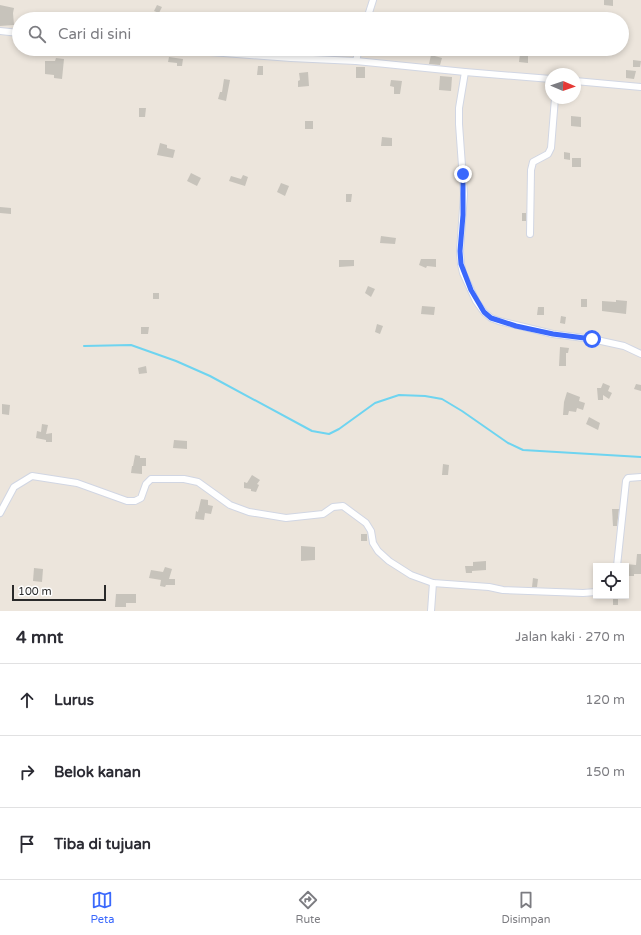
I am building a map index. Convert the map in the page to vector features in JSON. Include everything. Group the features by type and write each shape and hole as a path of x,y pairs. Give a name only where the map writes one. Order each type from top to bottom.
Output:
{"street":[{"path":"369,12 373,0"},
{"path":"0,31 12,32"},
{"path":"264,56 356,61 545,79"},
{"path":"356,61 357,56"},
{"path":"465,72 458,124 464,194 460,251 461,264 464,274 476,301 484,312 491,318 499,321 553,334 592,339 624,346 641,354"},
{"path":"581,82 641,87"},
{"path":"530,234 531,170 533,162 548,154 551,148 555,104"},
{"path":"0,513 14,487 32,476 77,483 127,501 135,501 141,498 146,484 151,479 184,480 198,482 230,505 249,512 286,518 323,514 334,507 343,506 366,522 371,530 373,543 378,551 389,562 411,574 433,583 489,587 503,590 593,592"},
{"path":"617,563 626,481 628,478 641,477"},
{"path":"432,611 433,583"}],"building":[{"path":"604,0 613,0 613,6 604,5"},
{"path":"0,5 14,8 12,12 12,25 0,26"},
{"path":"157,5 162,7 160,12 154,11"},
{"path":"431,56 442,58 440,65 429,64"},
{"path":"520,56 528,56 528,63 519,62"},
{"path":"169,57 183,59 182,66 177,66 177,63 168,62"},
{"path":"56,58 64,59 62,79 54,78 54,75 45,74 45,61 55,61"},
{"path":"633,60 641,61 640,67 633,67"},
{"path":"258,66 263,66 263,75 257,75"},
{"path":"356,67 365,67 365,78 356,78"},
{"path":"626,70 636,71 634,79 626,78"},
{"path":"308,72 309,86 298,87 298,81 300,80 299,73"},
{"path":"440,76 452,77 451,91 439,90"},
{"path":"224,79 230,80 226,101 218,99 220,92 222,92"},
{"path":"391,80 402,81 400,94 394,94 394,87 390,86"},
{"path":"139,108 146,108 145,117 139,117"},
{"path":"571,116 581,117 581,127 571,126"},
{"path":"305,121 313,121 313,129 305,129"},
{"path":"382,137 392,138 392,146 381,146"},
{"path":"160,143 167,145 167,148 175,150 173,158 157,155"},
{"path":"564,152 570,153 570,160 564,159"},
{"path":"572,158 581,158 581,167 572,167"},
{"path":"191,173 201,178 197,186 187,181"},
{"path":"243,175 248,177 245,186 229,181 231,176 241,179"},
{"path":"281,183 289,186 285,196 277,192"},
{"path":"346,194 352,194 351,202 346,202"},
{"path":"0,207 11,208 11,214 0,213"},
{"path":"522,213 526,213 526,221 522,221"},
{"path":"381,236 396,238 395,244 380,243"},
{"path":"421,259 436,259 436,267 427,266 426,268 419,265"},
{"path":"339,260 354,260 354,266 339,267"},
{"path":"368,286 375,289 371,297 365,293"},
{"path":"153,293 159,293 159,299 153,299"},
{"path":"581,299 587,299 587,307 581,307"},
{"path":"616,300 627,301 626,314 602,311 602,301 616,302"},
{"path":"422,306 435,307 434,315 421,314"},
{"path":"538,307 544,307 544,315 537,315"},
{"path":"561,316 566,317 565,324 560,323"},
{"path":"377,324 383,326 380,334 375,332"},
{"path":"141,327 149,327 148,334 141,334"},
{"path":"560,347 569,348 568,353 566,353 566,366 559,366"},
{"path":"146,366 147,373 139,374 138,368"},
{"path":"603,383 610,386 608,391 612,393 609,399 603,395 603,400 598,400 597,388 601,388"},
{"path":"636,384 641,385 641,391 634,389"},
{"path":"567,392 580,397 579,401 585,403 583,410 577,408 576,412 569,411 568,415 563,415 564,402"},
{"path":"2,404 10,405 9,415 2,414"},
{"path":"589,417 600,423 598,430 586,424"},
{"path":"42,424 48,425 46,434 52,433 52,442 46,442 46,440 36,438 37,431 41,432"},
{"path":"174,440 187,441 187,449 173,448"},
{"path":"135,455 140,456 140,458 146,458 146,466 142,466 142,474 131,473"},
{"path":"443,464 449,465 448,475 442,475"},
{"path":"252,475 260,480 257,484 259,485 256,492 251,491 251,489 244,488 244,482 247,483"},
{"path":"201,499 208,500 208,505 213,506 211,514 205,513 204,520 195,519 196,511 198,512"},
{"path":"612,509 619,509 617,526 613,526"},
{"path":"361,534 367,534 367,541 361,541"},
{"path":"301,546 315,547 315,560 301,561"},
{"path":"637,554 641,554 641,574 629,576 629,564 636,565"},
{"path":"486,561 486,570 466,573 465,566 473,566 473,562"},
{"path":"165,567 172,569 169,579 175,579 175,585 166,585 165,587 160,586 161,580 149,578 151,570 163,572"},
{"path":"34,568 43,569 42,582 33,581"},
{"path":"533,578 538,579 537,587 532,587"},
{"path":"116,594 136,594 136,603 126,603 126,607 115,607"},
{"path":"613,599 618,599 618,605 613,605"}],"waterway":[{"path":"84,346 131,345 176,361 210,376 312,431 329,434 339,429 375,403 399,395 425,396 442,399 508,443 523,450 641,457"}],"route":[{"path":"463,174 464,194 460,251 461,264 476,301 484,312 491,318 516,326 553,334 592,339"}]}
